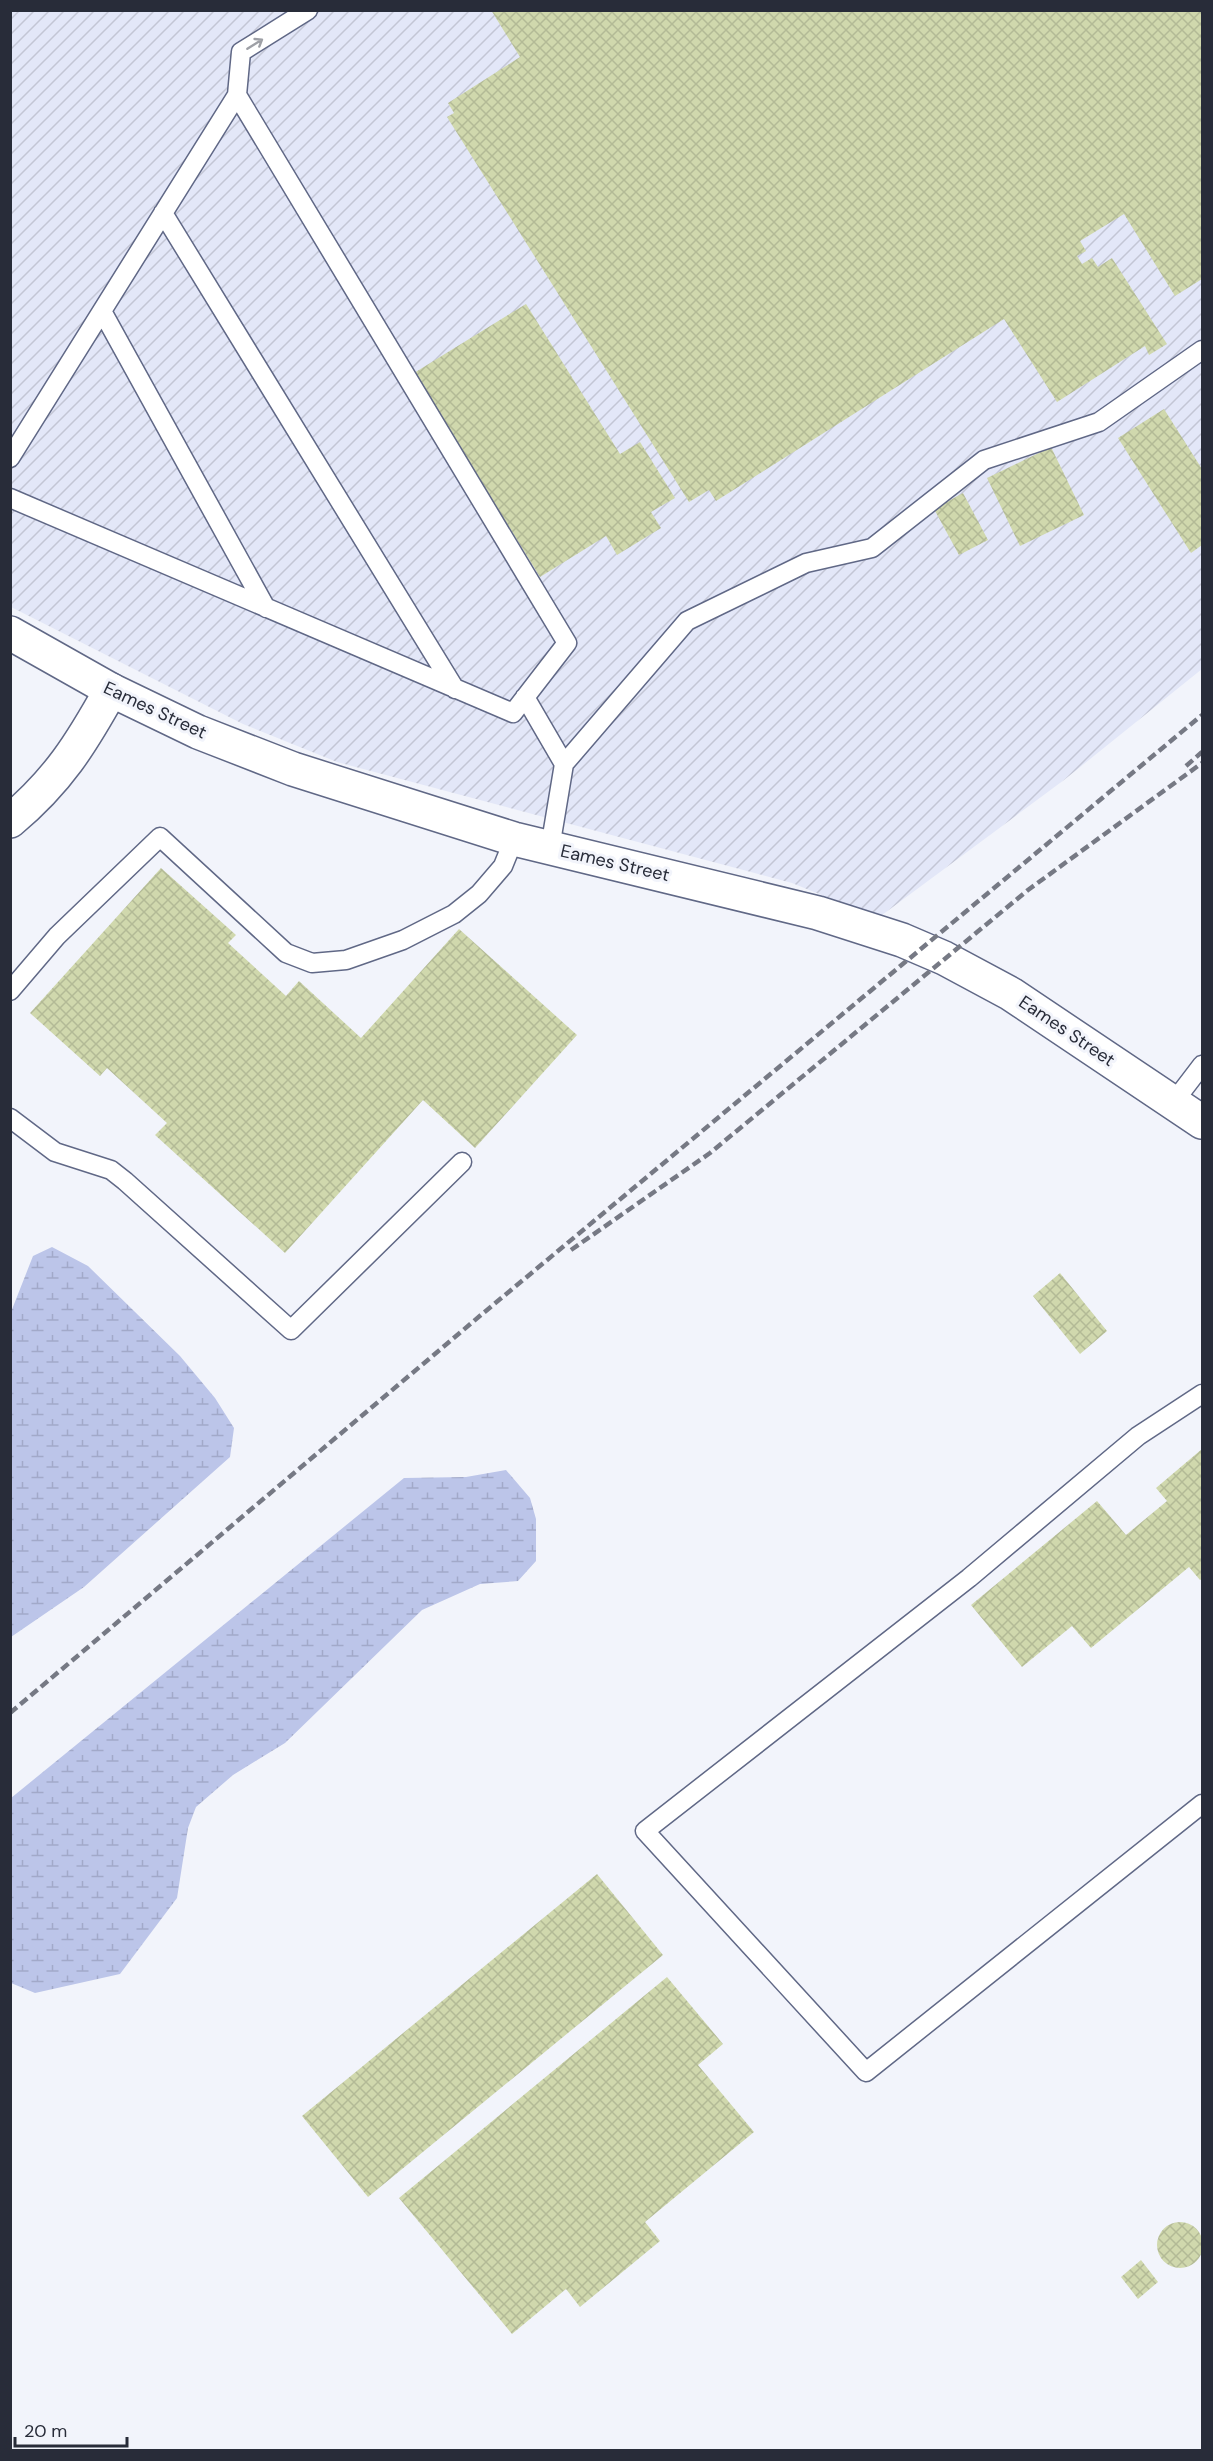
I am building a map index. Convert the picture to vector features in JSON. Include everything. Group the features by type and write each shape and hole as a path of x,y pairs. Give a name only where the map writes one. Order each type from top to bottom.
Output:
{"main road":[{"name":"Eames Street","path":"10,633 111,690 198,732 292,769 514,839 818,913 902,940 944,958 1011,994 1203,1122"},
{"path":"10,821 37,798 64,767 82,742 111,690"}],"lane":[{"path":"10,458 237,95 241,52 308,10"},
{"path":"10,498 513,713 567,643 237,95"},
{"path":"164,213 455,689"},
{"path":"102,311 266,608"},
{"path":"550,848 564,764 687,621 806,563 872,548 984,460 1099,422 1203,350"},
{"path":"525,697 564,764"},
{"path":"10,991 57,936 160,837 286,953 312,963 346,960 403,940 454,914 479,894 498,874 514,839"},
{"path":"1173,1102 1203,1065"},
{"path":"10,1118 55,1152 111,1170 291,1330 462,1162"},
{"path":"1203,1394 1138,1436 969,1578 645,1831 866,2072 1203,1804"}],"shaded area":[{"path":"10,11 1202,11 1202,669 1064,780 878,918 792,883 337,762 243,724 11,607"}],"green space":[{"path":"52,1247 88,1266 180,1356 215,1398 234,1428 230,1457 84,1587 11,1637 11,1312 33,1256"},
{"path":"506,1470 530,1498 536,1519 536,1561 518,1581 480,1584 422,1610 285,1743 233,1775 196,1807 188,1828 177,1898 120,1974 35,1993 11,1983 11,1798 404,1478 466,1477"}],"building":[{"path":"491,10 1202,10 1202,279 1175,296 1124,214 1080,241 1086,251 1077,256 1082,264 1092,258 1098,267 1112,258 1167,344 1149,355 1145,346 1057,402 1004,319 716,501 709,490 689,502 447,117 454,113 448,103 520,57"},
{"path":"526,304 620,454 640,442 675,498 651,512 661,528 617,555 606,536 540,577 414,373"},
{"path":"1164,409 1202,469 1202,545 1191,553 1118,438"},
{"path":"1051,447 1084,515 1020,546 987,478"},
{"path":"963,493 988,540 959,555 934,509"},
{"path":"161,868 236,935 228,943 286,996 299,981 361,1038 459,929 577,1035 475,1148 423,1100 285,1253 155,1135 167,1123 107,1068 100,1076 30,1013"},
{"path":"1060,1273 1107,1331 1080,1354 1033,1296"},
{"path":"1202,1449 1202,1579 1200,1580 1189,1567 1091,1648 1072,1626 1022,1667 971,1605 1097,1501 1126,1535 1167,1501 1156,1488"},
{"path":"597,1874 663,1955 368,2197 302,2116"},
{"path":"667,1977 723,2044 698,2065 754,2132 645,2222 660,2241 580,2307 566,2289 512,2334 399,2198"},
{"path":"1180,2222 1196,2229 1203,2245 1196,2261 1180,2268 1164,2261 1157,2245 1164,2229"},
{"path":"1141,2260 1158,2282 1138,2299 1121,2277"}],"railway":[{"path":"10,1713 481,1315 1202,715"},
{"path":"1186,766 1202,752"},
{"path":"571,1250 710,1153 1028,890 1202,763"}]}
